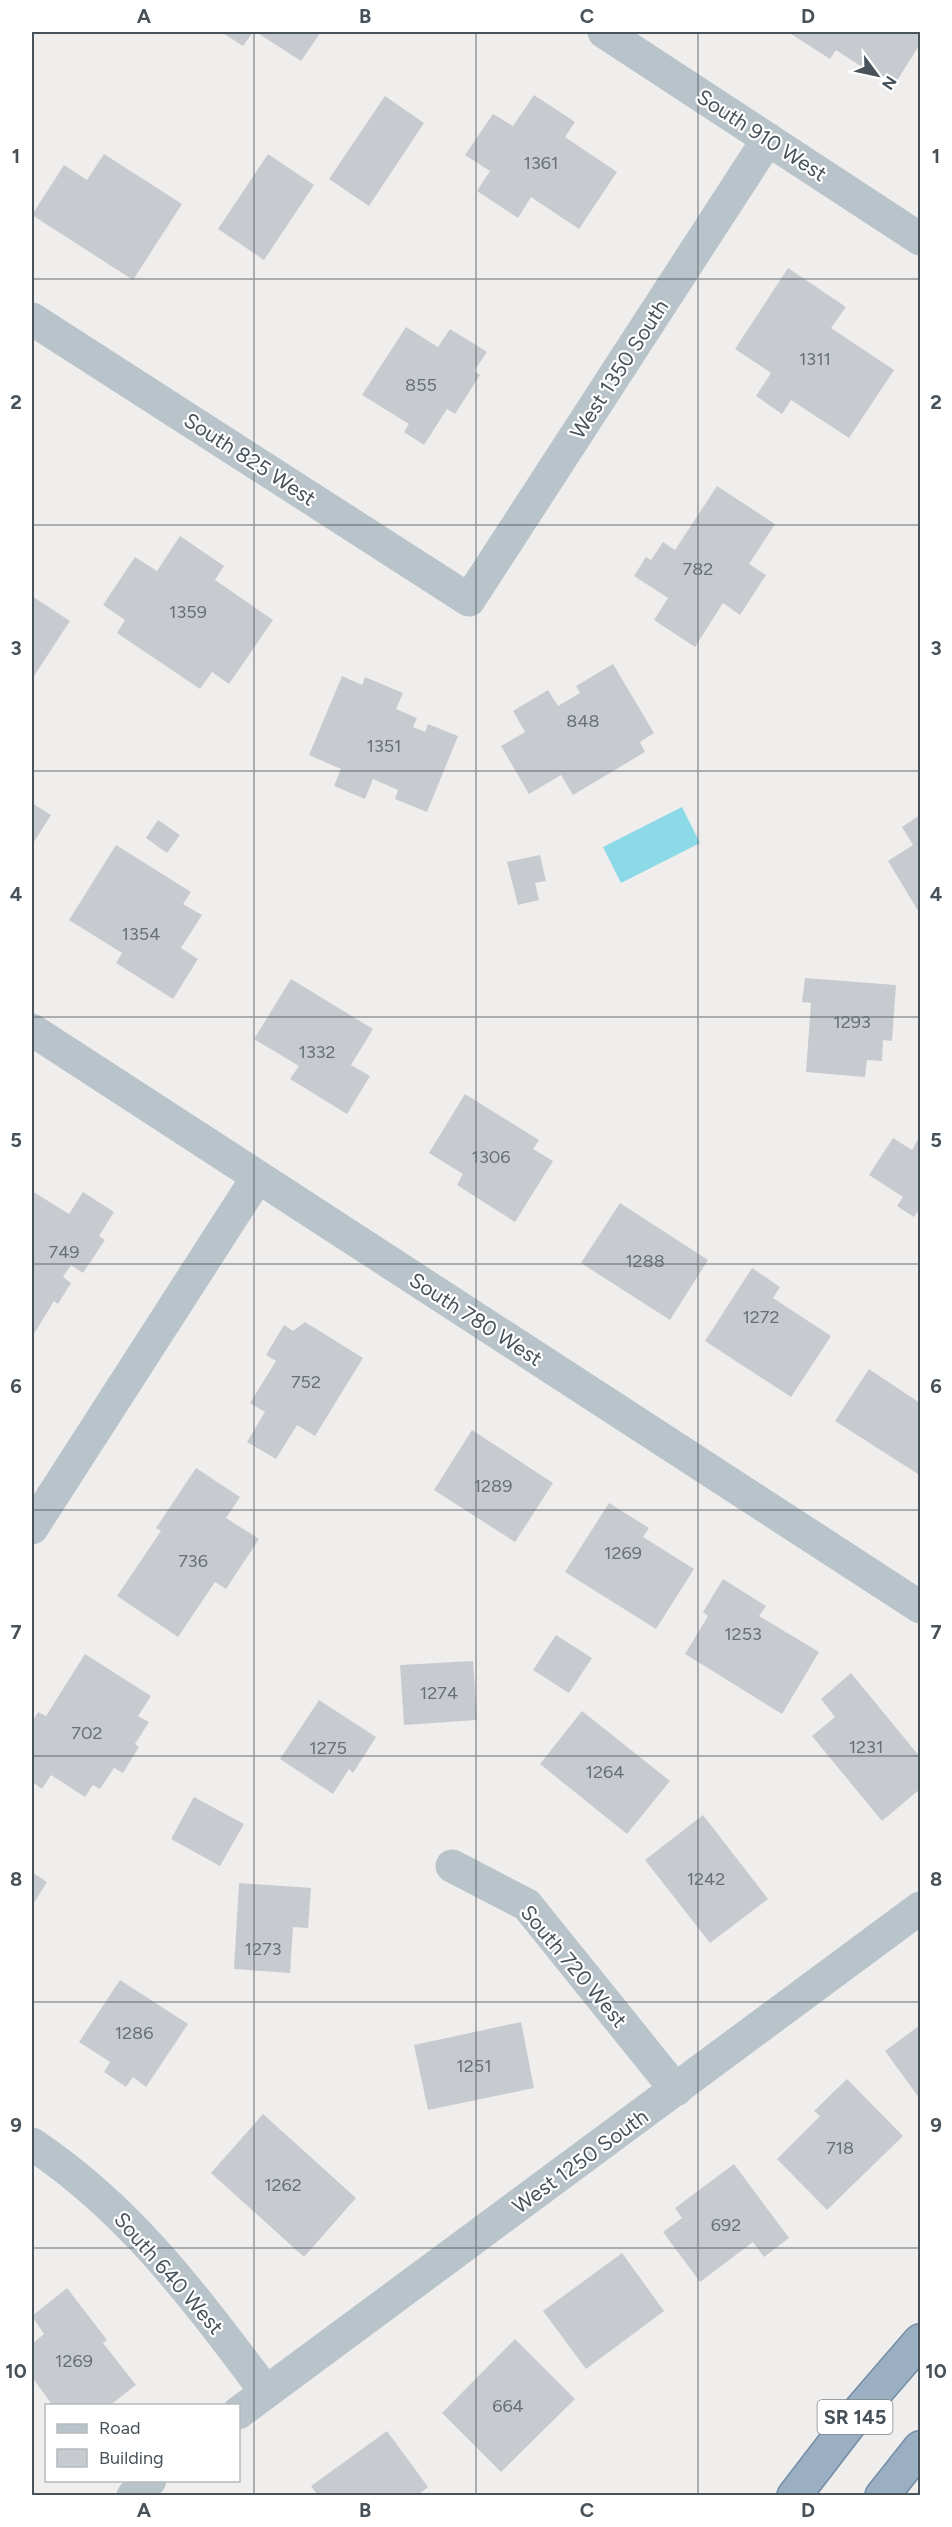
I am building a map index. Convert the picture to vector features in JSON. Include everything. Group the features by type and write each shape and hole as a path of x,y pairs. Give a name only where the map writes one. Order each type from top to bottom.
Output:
{"highway":[{"name":"SR 145","path":"794,2496 857,2414 921,2341"},
{"name":"SR 145","path":"882,2496 921,2448"}],"street":[{"name":"South 910 West","path":"604,32 921,239"},
{"name":"West 1350 South","path":"469,600 768,139"},
{"name":"South 825 West","path":"32,319 469,600"},
{"name":"South 780 West","path":"32,1030 921,1607"},
{"path":"32,1528 257,1178"},
{"name":"South 720 West","path":"452,1866 527,1905 676,2090"},
{"name":"West 1250 South","path":"240,2412 921,1908"},
{"name":"South 640 West","path":"32,2144 90,2187 152,2247 266,2392"},
{"path":"133,2496 149,2482"}],"water":[{"path":"682,807 700,843 621,883 603,847"}],"building":[{"path":"221,32 253,32 243,46"},
{"path":"256,32 321,32 301,61"},
{"path":"788,32 920,32 920,44 893,87 836,50 830,59"},
{"path":"534,95 575,122 565,137 617,172 579,229 531,197 518,218 477,191 490,171 465,155 493,114 513,126"},
{"path":"385,96 424,123 369,206 329,179"},
{"path":"104,154 182,204 133,280 32,215 64,165 87,180"},
{"path":"268,154 314,185 264,260 218,229"},
{"path":"788,268 846,307 831,328 894,370 849,438 791,400 782,414 756,396 771,373 735,349"},
{"path":"406,327 438,347 450,329 487,352 474,371 480,375 455,414 447,409 424,445 404,432 409,424 362,395"},
{"path":"717,486 775,524 749,564 766,575 740,615 723,603 695,647 654,620 668,598 634,576 646,557 651,560 663,542 675,550"},
{"path":"180,536 224,566 215,580 273,620 229,684 212,672 200,689 117,633 125,620 103,605 135,557 157,571"},
{"path":"32,596 70,621 32,679"},
{"path":"613,664 654,733 640,742 645,752 573,795 561,775 529,794 501,746 525,732 513,711 548,690 558,706 580,693 576,686"},
{"path":"342,676 362,685 365,677 403,693 396,709 417,718 413,727 425,732 428,724 458,736 427,812 395,799 398,790 373,779 365,799 334,786 341,769 309,755"},
{"path":"32,803 51,815 32,845"},
{"path":"920,815 920,914 888,861 913,845 902,827"},
{"path":"158,820 180,835 167,853 146,838"},
{"path":"116,845 191,892 183,904 202,915 181,948 198,959 173,999 116,963 122,953 69,920"},
{"path":"540,855 546,881 535,883 539,900 518,905 507,862"},
{"path":"805,978 896,985 892,1041 883,1040 882,1061 867,1060 865,1077 806,1072 811,1003 802,1002"},
{"path":"291,979 373,1029 351,1065 370,1076 347,1114 290,1079 299,1066 254,1039"},
{"path":"465,1094 539,1140 533,1149 553,1161 515,1222 457,1185 463,1174 429,1153"},
{"path":"920,1136 920,1212 918,1211 914,1217 897,1206 903,1197 869,1175 893,1138 912,1150"},
{"path":"32,1191 69,1214 83,1192 114,1212 99,1236 105,1240 83,1273 71,1265 63,1277 71,1283 58,1304 54,1301 32,1337"},
{"path":"620,1203 708,1260 670,1320 581,1263"},
{"path":"752,1268 780,1287 773,1298 831,1336 791,1397 705,1341"},
{"path":"305,1322 363,1358 315,1436 297,1425 276,1459 247,1442 265,1412 250,1403 276,1361 266,1355 284,1325 293,1331"},
{"path":"869,1369 920,1403 920,1471 918,1474 835,1421"},
{"path":"472,1430 553,1483 515,1542 434,1490"},
{"path":"196,1468 240,1497 226,1518 259,1539 226,1589 215,1582 178,1637 117,1596 161,1531 156,1528"},
{"path":"609,1503 649,1528 643,1537 694,1569 656,1629 565,1572"},
{"path":"723,1579 766,1606 759,1616 819,1652 782,1714 685,1654 708,1616 703,1612"},
{"path":"556,1635 592,1658 569,1693 533,1670"},
{"path":"85,1654 151,1696 138,1716 149,1722 135,1744 139,1747 123,1773 114,1768 100,1789 93,1785 85,1797 51,1775 42,1789 32,1782 32,1722 38,1712 46,1716"},
{"path":"473,1661 477,1720 404,1725 400,1665"},
{"path":"851,1673 920,1757 920,1789 882,1821 812,1736 835,1717 821,1699"},
{"path":"319,1700 376,1737 353,1773 349,1769 333,1794 280,1759"},
{"path":"582,1711 670,1781 627,1834 540,1764"},
{"path":"194,1797 244,1824 220,1866 171,1839"},
{"path":"703,1815 768,1899 710,1943 645,1860"},
{"path":"32,1872 47,1882 32,1906"},
{"path":"239,1883 311,1888 308,1928 293,1927 290,1973 234,1969"},
{"path":"120,1980 188,2024 146,2087 133,2077 126,2087 104,2072 110,2062 79,2042"},
{"path":"521,2022 534,2088 428,2110 414,2045"},
{"path":"920,2025 920,2099 885,2051"},
{"path":"847,2079 903,2136 827,2210 777,2159 820,2116 814,2111"},
{"path":"263,2114 356,2198 304,2257 211,2173"},
{"path":"734,2164 789,2238 764,2257 753,2242 700,2282 663,2232 682,2218 675,2208"},
{"path":"622,2253 664,2311 586,2369 543,2311"},
{"path":"67,2288 107,2340 103,2343 136,2385 112,2404 52,2404 32,2377 32,2344 44,2334 32,2316"},
{"path":"515,2339 575,2399 501,2472 442,2413"},
{"path":"387,2431 428,2487 417,2496 318,2496 311,2486"}]}
